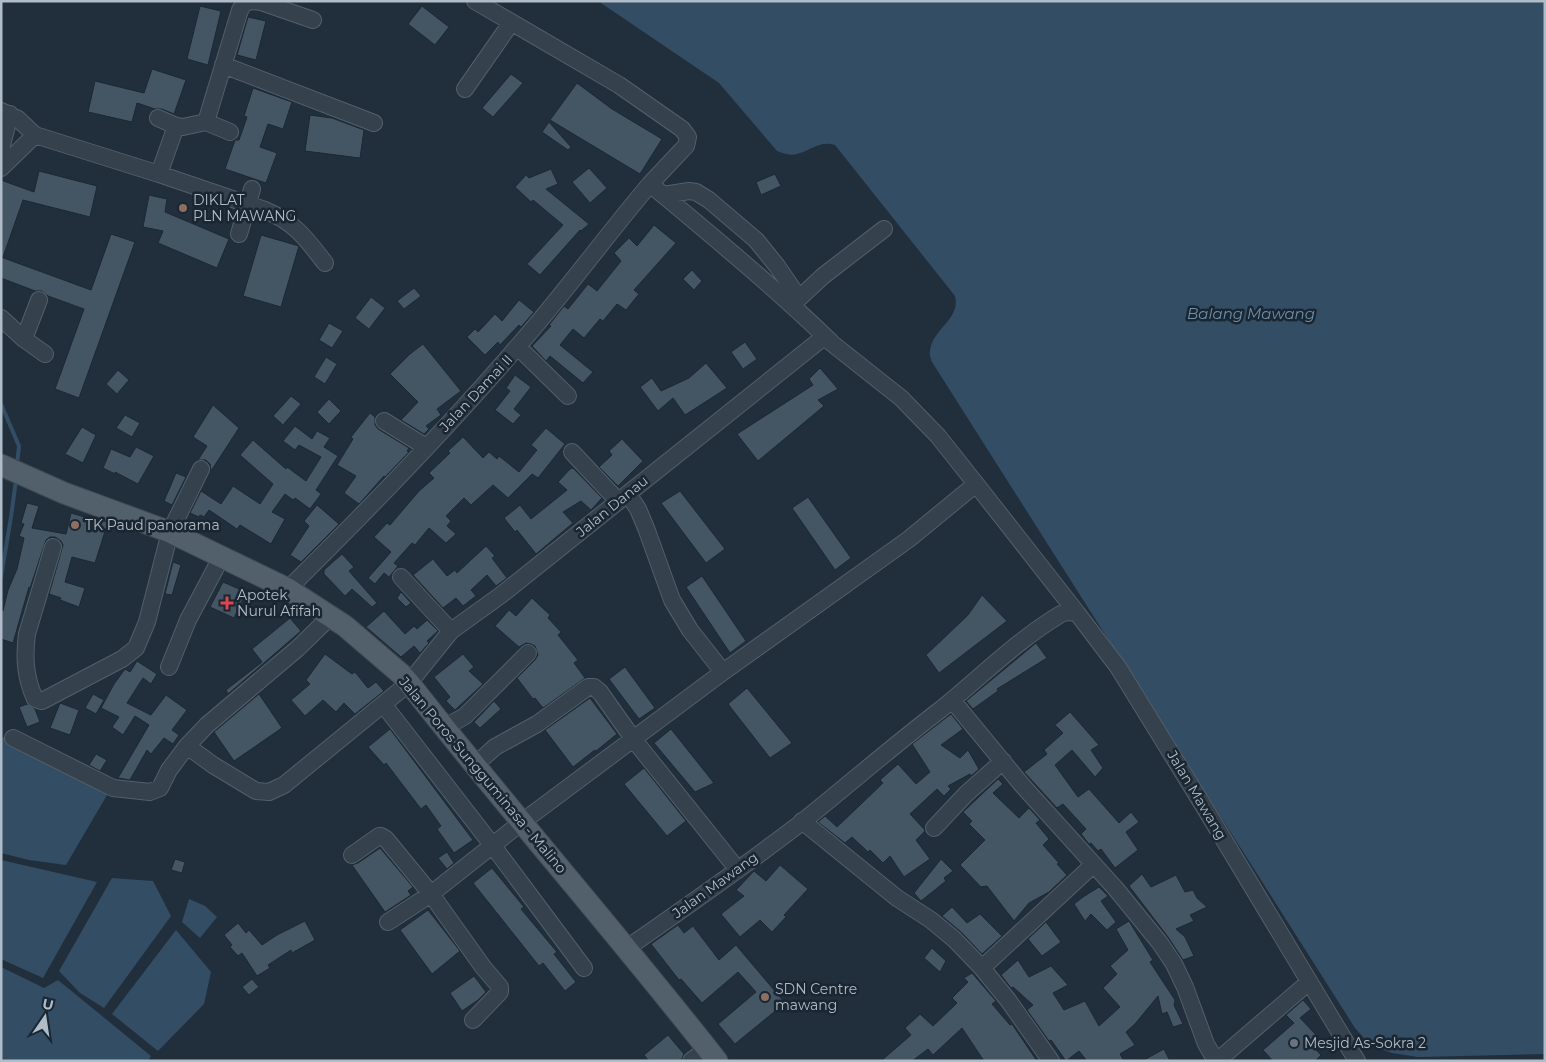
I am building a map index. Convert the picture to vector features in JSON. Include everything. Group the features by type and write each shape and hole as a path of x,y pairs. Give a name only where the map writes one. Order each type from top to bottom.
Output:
{"main road":[{"name":"Jalan Poros Sungguminasa - Malino","path":"1,465 33,480 170,532 222,556 288,589 330,617 372,649 409,683 474,766 627,948 705,1057"}],"street":[{"path":"206,122 240,10 244,4 252,1 261,2 313,20"},
{"name":"Jalan Damai II","path":"288,589 364,514 518,347 571,284 602,241 650,184 686,146 688,137 682,129 619,85 475,1"},
{"path":"465,89 512,23"},
{"path":"223,65 374,123"},
{"path":"1,149 6,113 18,119 35,135 159,174 250,197 294,225 325,263"},
{"path":"158,118 176,126 188,126 206,122 230,132"},
{"path":"159,174 176,126"},
{"path":"1,168 35,135"},
{"path":"650,184 796,302"},
{"path":"663,195 689,191 696,192 709,200 756,240 777,266 796,302"},
{"path":"239,234 250,197"},
{"path":"796,302 823,276 880,231"},
{"path":"24,339 39,300"},
{"name":"Jalan Mawang","path":"796,302 828,340 886,385 938,436 1118,667 1357,1061"},
{"path":"1,318 24,339 45,354"},
{"name":"Jalan Danau","path":"188,746 213,765 256,791 269,792 284,785 409,683 451,631 501,595 623,497 828,340"},
{"path":"518,347 568,396"},
{"path":"384,421 426,447"},
{"path":"572,452 638,509 672,600 690,630 723,672"},
{"path":"53,547 25,646 28,680 38,701 42,701 65,690 122,659 136,648 147,622 170,532 201,469"},
{"path":"388,922 431,894 522,822 723,672 909,539 976,484"},
{"path":"169,667 188,620 222,556"},
{"path":"401,577 451,631"},
{"name":"Jalan Mawang","path":"627,948 738,870 802,821 1026,638 1054,618 1067,612 1077,613"},
{"path":"13,738 113,788 150,792 160,788 169,770 207,725 297,649 330,617"},
{"path":"444,728 465,716 528,653"},
{"path":"474,766 495,747 537,724 590,686 594,687 600,692 634,740 738,870"},
{"path":"952,700 1116,889 1160,943 1174,964 1185,986 1206,1044 1217,1061 1309,982"},
{"path":"383,704 493,846 584,968"},
{"path":"934,828 966,794 1003,761"},
{"path":"802,821 896,898 954,939 982,968 1008,1000 1051,1061"},
{"path":"352,855 381,836 386,839 431,894 483,967 500,987 500,992 473,1020"},
{"path":"982,968 1093,864"}],"water":[{"name":"Balang Mawang","path":"598,1 1545,1 1545,1054 1418,1057 1392,1053 1370,1045 1355,1028 932,362 930,354 932,343 954,311 956,304 955,296 835,145 820,145 794,155 777,151 719,83"},
{"path":"4,737 110,790 66,865 29,860 1,853 1,738"},
{"path":"1,860 97,882 43,978 1,959"},
{"path":"112,878 153,881 171,916 104,1008 80,993 59,971"},
{"path":"189,899 205,906 217,917 200,938 182,922"},
{"path":"176,930 211,972 204,1004 158,1051 112,1014"},
{"path":"1,967 44,988 58,980 151,1056 148,1061 1,1061"}],"building":[{"path":"200,6 221,11 208,65 187,59"},
{"path":"422,6 449,27 435,45 408,24"},
{"path":"248,17 266,21 256,60 237,55"},
{"path":"152,69 186,80 174,114 137,103 132,122 88,112 95,81 144,93"},
{"path":"511,74 523,83 493,117 482,108"},
{"path":"577,83 612,109 662,139 640,174 550,120"},
{"path":"253,88 292,102 283,129 268,124 260,147 277,153 266,183 225,169 235,140 239,140 247,117 244,116"},
{"path":"310,115 332,118 364,130 360,158 305,151"},
{"path":"549,122 571,147 568,150 542,132"},
{"path":"589,168 607,188 590,203 572,182"},
{"path":"551,169 558,184 546,189 589,224 580,230 540,275 527,264 563,225 533,200 531,202 515,187 526,175 529,178"},
{"path":"39,171 97,186 90,217 23,200 3,257 1,256 1,180 34,192"},
{"path":"775,174 781,186 761,195 756,182"},
{"path":"149,195 167,199 165,212 229,239 217,268 158,243 163,231 143,227"},
{"path":"654,225 676,243 634,290 639,294 626,310 617,304 603,321 600,319 584,338 573,329 560,345 593,372 583,383 550,356 546,361 532,346 551,326 549,325 564,306 568,309 588,284 597,291 621,261 614,253 629,238 637,246"},
{"path":"111,234 135,242 79,398 55,389 84,309 48,296 42,291 35,291 1,278 1,257 91,290"},
{"path":"261,235 299,246 281,307 243,296"},
{"path":"692,270 702,281 694,290 683,279"},
{"path":"414,288 421,296 404,309 397,301"},
{"path":"371,297 385,308 369,329 355,318"},
{"path":"519,300 534,312 521,327 519,325 500,345 498,342 485,355 467,337 475,329 478,332 495,314 502,321"},
{"path":"329,323 343,331 332,348 319,340"},
{"path":"745,342 757,359 743,369 731,352"},
{"path":"423,344 461,391 437,409 441,415 426,426 429,429 424,434 401,420 418,402 390,374"},
{"path":"326,357 337,364 325,384 314,377"},
{"path":"706,363 727,388 685,415 673,398 658,411 640,387 652,378 661,391 689,378"},
{"path":"820,368 838,389 818,400 824,406 758,461 737,434 813,385 809,379"},
{"path":"118,370 129,380 117,394 106,384"},
{"path":"515,375 531,387 514,409 521,415 513,424 495,410 510,391 506,388"},
{"path":"291,396 301,404 283,425 273,416"},
{"path":"329,399 341,411 329,424 317,412"},
{"path":"213,405 239,428 211,471 210,464 206,460 198,460 207,446 193,437"},
{"path":"370,413 375,417 375,425 378,429 409,448 407,451 409,452 359,504 344,493 356,476 337,465 353,439 351,437"},
{"path":"125,415 140,423 132,437 116,428"},
{"path":"295,426 312,439 317,431 330,438 324,447 338,456 316,490 321,494 310,509 295,498 293,500 285,494 272,512 285,519 271,544 240,525 237,529 209,510 204,517 190,513 201,491 221,504 233,486 260,504 273,484 240,455 253,440 286,469 287,467 306,481 321,457 299,445 295,450 283,441"},
{"path":"82,427 96,435 83,463 65,454"},
{"path":"546,428 565,444 538,478 532,474 508,498 493,485 471,505 464,498 446,516 451,521 447,526 456,534 446,543 429,528 415,545 412,543 394,563 398,566 389,577 384,573 375,584 368,578 391,552 374,537 387,523 390,525 419,491 434,478 429,473 450,453 448,451 463,437 483,458 489,452 497,459 499,456 519,472 537,450 531,445"},
{"path":"622,439 643,461 618,486 599,467 612,455 609,451"},
{"path":"136,447 154,456 138,484 103,468 111,449 130,457"},
{"path":"573,468 602,498 591,510 581,501 563,512 573,523 536,554 517,530 515,532 504,518 520,505 531,519 567,490 558,482"},
{"path":"176,473 186,477 172,505 164,501"},
{"path":"680,491 725,549 706,563 661,503"},
{"path":"808,497 851,558 835,570 792,508"},
{"path":"27,503 39,506 32,528 66,534 71,513 108,522 95,563 72,557 65,582 85,588 79,607 49,594 63,545 55,537 50,537 46,540 29,587 13,643 1,639 1,610 3,611 8,590 17,569 24,538 19,536 24,524 21,523"},
{"path":"317,505 339,524 301,562 290,555 309,526 304,521"},
{"path":"486,546 495,556 492,558 507,578 496,586 487,575 471,590 476,596 463,606 456,598 443,608 413,575 433,559 447,576 455,570 457,573"},
{"path":"342,554 354,567 349,571 377,603 372,607 352,589 345,596 324,574 324,570"},
{"path":"173,562 181,565 172,595 165,594"},
{"path":"702,576 746,641 730,653 686,587"},
{"name":"Apotek Nurul Afifah","path":"223,582 246,592 234,618 210,607"},
{"path":"401,592 411,603 406,607 397,598"},
{"path":"982,595 1007,621 939,673 926,655 968,615"},
{"path":"532,598 550,615 548,618 561,632 558,635 578,660 574,663 585,678 543,708 535,698 533,699 517,678 538,655 535,646 526,643 519,647 495,626 509,610 516,616"},
{"path":"384,611 405,634 414,626 417,629 427,620 438,631 427,641 429,643 420,653 414,646 401,657 366,627"},
{"path":"290,618 301,631 228,694 226,690 262,662 252,649"},
{"path":"1036,643 1047,658 997,689 998,691 973,709 966,701"},
{"path":"325,654 352,674 355,672 368,688 376,682 384,691 355,714 344,703 336,712 323,700 305,716 291,700 310,684 306,680"},
{"path":"463,654 474,667 469,671 483,684 455,710 446,701 450,697 434,677"},
{"path":"137,661 157,674 151,684 143,678 127,703 151,715 166,695 187,710 172,730 179,735 173,744 164,738 151,754 147,750 130,780 118,778 149,725 135,716 123,735 112,727 119,717 101,708 114,684 125,669 130,672"},
{"path":"625,667 655,708 639,719 609,679"},
{"path":"747,688 792,743 770,758 728,704"},
{"path":"93,694 104,700 96,714 85,708"},
{"path":"259,694 282,728 234,761 214,732"},
{"path":"590,698 617,734 573,767 545,730"},
{"path":"494,701 501,709 480,728 474,722"},
{"path":"60,703 79,710 70,735 50,728"},
{"path":"27,704 35,709 40,722 27,727 19,707"},
{"path":"1070,712 1099,745 1091,750 1103,768 1095,777 1072,750 1055,765 1078,797 1089,789 1119,823 1131,812 1139,822 1126,832 1138,850 1115,868 1101,849 1098,851 1091,843 1089,844 1081,834 1086,829 1063,804 1057,808 1024,772 1047,754 1044,750 1063,733 1055,725"},
{"path":"951,714 963,729 941,745 960,758 968,750 979,769 971,776 970,774 948,786 951,789 944,796 937,789 910,814 925,831 916,840 930,859 904,877 890,856 883,863 870,850 868,852 852,837 845,843 818,822 825,816 837,827 883,783 880,780 898,764 916,784 930,772 912,744"},
{"path":"390,729 473,840 454,853 437,829 441,826 426,805 421,809 386,763 384,765 368,747"},
{"path":"671,729 714,783 695,792 654,743"},
{"path":"96,754 107,760 100,771 89,765"},
{"path":"644,768 686,821 667,836 624,784"},
{"path":"998,779 1003,784 993,793 1019,818 1029,808 1040,820 1036,823 1049,839 1043,845 1067,875 1049,892 1029,903 1014,921 987,886 981,887 960,865 985,840 969,824 972,821 963,812"},
{"path":"380,848 413,887 408,891 411,895 385,912 352,865"},
{"path":"447,852 454,863 447,869 438,858"},
{"path":"175,859 185,862 182,873 171,870"},
{"path":"941,859 953,871 944,878 946,881 921,901 914,893"},
{"path":"780,865 808,889 784,915 786,917 772,932 760,920 740,937 721,914 744,896 736,890 754,871 766,881"},
{"path":"492,868 524,907 521,909 557,952 554,954 576,982 565,991 543,963 539,966 473,883"},
{"path":"1142,874 1151,887 1176,875 1185,892 1193,890 1197,898 1207,907 1190,915 1194,921 1176,929 1185,937 1194,956 1183,960 1129,886"},
{"path":"1099,887 1108,896 1101,901 1116,922 1107,930 1091,914 1085,921 1074,904"},
{"path":"952,907 967,923 980,914 1002,936 982,954 942,916"},
{"path":"428,910 460,951 432,974 400,930"},
{"path":"305,921 315,940 292,953 291,950 268,965 270,968 257,976 242,953 238,956 230,947 232,945 224,935 238,923 246,933 249,930 262,945"},
{"path":"1129,921 1153,960 1150,962 1175,1000 1174,1005 1183,1024 1173,1027 1167,1012 1162,1014 1158,996 1126,1032 1135,1045 1120,1054 1124,1061 1087,1061 1079,1051 1066,1061 1027,1010 1033,1005 1013,987 1011,988 1001,975 1018,960 1029,977 1051,966 1068,985 1053,993 1064,1010 1085,1001 1099,1026 1120,1007 1103,988 1117,974 1110,966 1128,950 1116,929"},
{"path":"1046,922 1061,942 1042,956 1028,939"},
{"name":"SDN Centre mawang","path":"678,925 684,933 693,926 719,960 736,945 785,1003 735,1044 718,1024 756,992 738,972 702,1003 681,979 679,980 651,944"},
{"path":"932,948 946,961 940,972 924,958"},
{"path":"972,973 996,1001 992,1004 1010,1025 1012,1024 1037,1061 984,1061 962,1028 933,1055 928,1049 912,1061 881,1061 911,1035 905,1028 920,1014 933,1026 957,1003 952,998 968,982 964,978"},
{"path":"474,976 486,992 462,1011 450,993"},
{"path":"252,979 259,987 249,995 242,987"},
{"name":"Mesjid As-Sokra 2","path":"1303,1000 1311,1009 1300,1018 1320,1039 1312,1046 1321,1055 1315,1061 1273,1061 1263,1050 1294,1023 1286,1015"},
{"path":"668,1035 684,1054 681,1061 649,1061 644,1055"},
{"path":"1164,1049 1170,1061 1142,1061"}],"waterway":[{"path":"1,404 19,446 17,465"},
{"path":"1,577 16,480"}],"place":[{"name":"DIKLAT PLN MAWANG","path":"183,208"},
{"name":"TK Paud panorama","path":"75,525"},
{"name":"Apotek Nurul Afifah","path":"227,603"},
{"name":"SDN Centre mawang","path":"765,997"},
{"name":"Mesjid As-Sokra 2","path":"1294,1043"}]}
